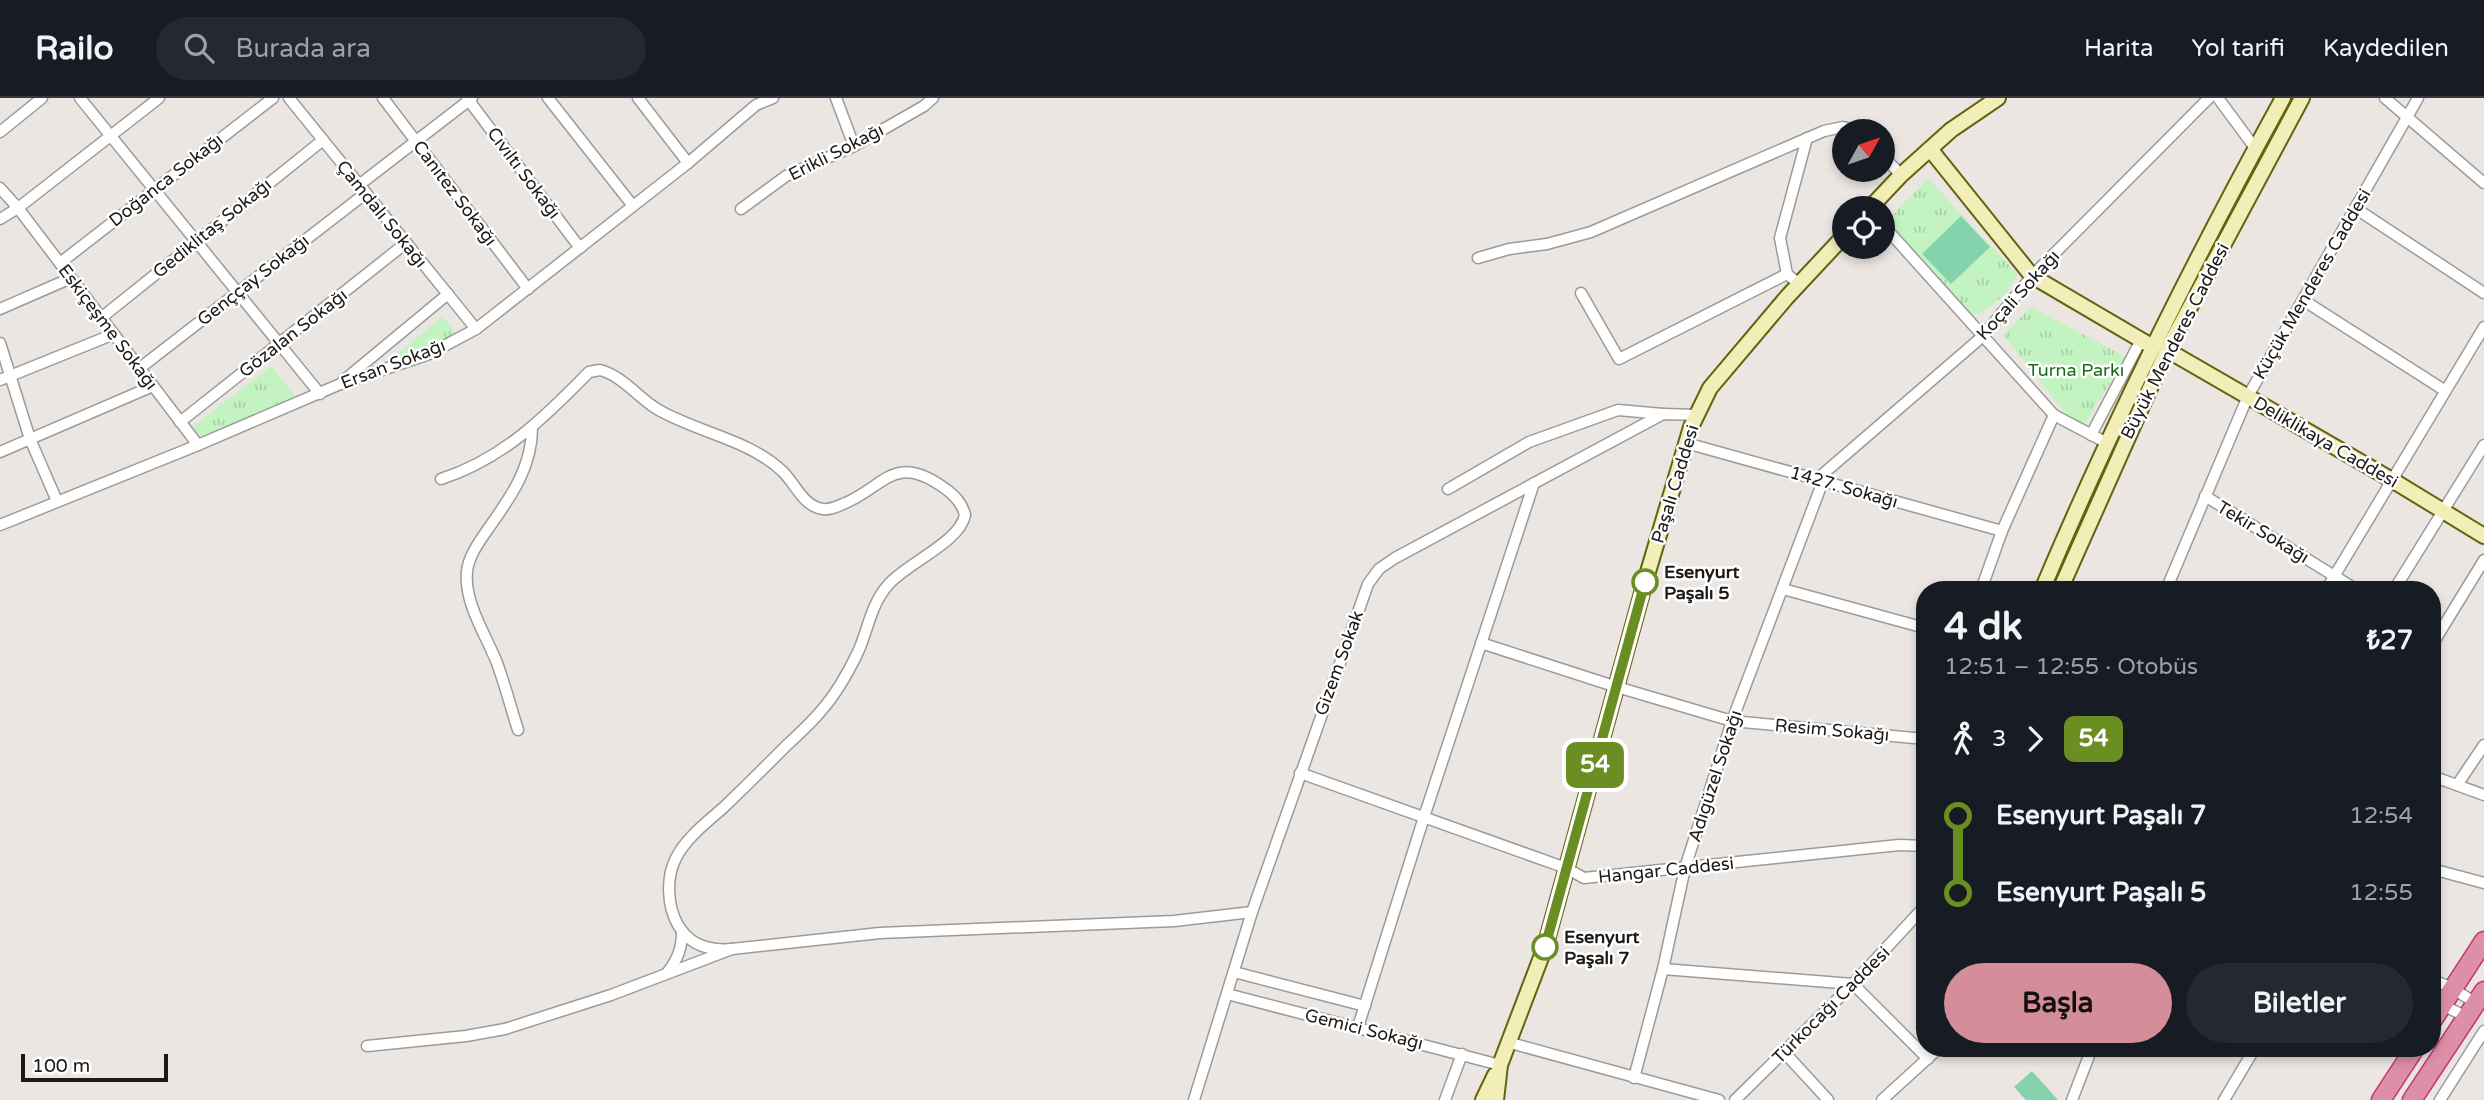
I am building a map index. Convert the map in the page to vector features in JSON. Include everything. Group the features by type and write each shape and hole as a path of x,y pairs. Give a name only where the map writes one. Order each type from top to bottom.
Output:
{"highway":[{"path":"2441,1000 2453,989 2484,941"},
{"path":"2441,1056 2476,1003"},
{"path":"2381,1100 2409,1057"},
{"path":"2412,1100 2440,1057"}],"street":[{"path":"0,132 42,98"},
{"path":"80,98 320,394"},
{"path":"0,219 18,208 159,98"},
{"name":"Doğanca Sokağı","path":"60,263 274,98"},
{"name":"Çamdalı Sokağı","path":"289,98 476,329"},
{"name":"Canıtez Sokağı","path":"383,98 528,289"},
{"path":"548,98 633,206"},
{"path":"638,98 688,163"},
{"name":"Ersan Sokağı","path":"0,525 338,385 429,354 476,329 688,163 755,105 773,98"},
{"path":"836,98 854,146"},
{"name":"Erikli Sokağı","path":"741,209 786,176 854,146 922,102 933,98"},
{"path":"1881,196 1951,130 1998,98"},
{"name":"Koçali Sokağı","path":"1820,480 1983,336 2032,276 2209,98"},
{"path":"2218,98 2255,148"},
{"name":"Büyük Menderes Caddesi","path":"2046,581 2153,346 2283,98"},
{"name":"Büyük Menderes Caddesi","path":"2063,581 2153,346 2302,98"},
{"path":"2385,98 2484,183"},
{"name":"Küçük Menderes Caddesi","path":"2170,581 2248,396 2418,98"},
{"name":"Genççay Sokağı","path":"140,368 363,189 416,141 469,99"},
{"name":"Cıvıltı Sokağı","path":"469,99 580,248"},
{"path":"1478,258 1591,232 1832,128"},
{"path":"1799,284 1787,274 1780,237 1807,138"},
{"name":"Gediklitaş Sokağı","path":"101,318 323,140"},
{"name":"Deliklikaya Caddesi","path":"1930,149 2032,276 2153,346 2248,396 2484,536"},
{"path":"1895,169 1901,175"},
{"name":"Eskiçeşme Sokağı","path":"0,188 198,445"},
{"path":"2355,208 2484,293"},
{"path":"1895,238 2054,415 2107,443"},
{"name":"Gözalan Sokağı","path":"180,422 406,243"},
{"name":"Paşalı Caddesi","path":"1496,1100 1500,1065 1545,947 1645,582 1686,443 1697,415 1710,388 1832,249"},
{"path":"1581,293 1619,359 1787,274"},
{"path":"0,309 71,278"},
{"path":"338,385 448,294"},
{"path":"2303,300 2444,390"},
{"path":"2330,581 2484,327"},
{"path":"0,380 114,334"},
{"path":"0,343 30,439 57,501"},
{"path":"2091,435 2153,346"},
{"path":"442,479 465,472 532,428 589,372 600,370 621,382 642,400 678,421 757,453 781,470 813,506 832,509 888,476 900,472 912,472 928,477 960,501 963,522 958,531 910,565 887,586 871,612 858,651 840,686 821,712 699,830 676,856 669,875 673,913 682,931 700,946 716,950 880,933 1174,921 1252,912"},
{"path":"0,452 153,386"},
{"path":"1448,489 1529,442 1618,410 1663,414"},
{"name":"Gizem Sokak","path":"1194,1100 1252,912 1367,584 1380,569 1395,558 1663,414 1697,415"},
{"path":"1984,581 2002,531 2054,415"},
{"path":"518,730 498,665 466,586 467,569 477,545 527,464 532,447 532,428"},
{"name":"1427. Sokağı","path":"1686,443 2002,531"},
{"path":"2400,581 2484,445"},
{"name":"Adıgüzel Sokağı","path":"1634,1079 1663,969 1685,867 1732,721 1783,589 1820,480"},
{"path":"1358,1027 1534,483"},
{"name":"Tekir Sokağı","path":"2205,496 2344,581"},
{"path":"2441,629 2484,560"},
{"path":"1783,589 1916,626"},
{"name":"Resim Sokağı","path":"1481,643 1732,721 1916,738"},
{"path":"2458,785 2484,745"},
{"name":"Hangar Caddesi","path":"1300,773 1566,868 1584,878 1899,845 1916,846"},
{"path":"2441,779 2484,795"},
{"path":"2441,871 2484,883"},
{"name":"Türkocağı Caddesi","path":"1735,1100 1916,918"},
{"path":"667,974 682,946 682,931"},
{"path":"367,1046 466,1036 505,1029 558,1014 732,949"},
{"path":"1663,969 1853,984 1916,1048"},
{"path":"1234,972 1364,1006"},
{"path":"2441,984 2476,1003"},
{"name":"Gemici Sokağı","path":"1227,994 1500,1065"},
{"path":"2441,1003 2476,1003"},
{"path":"2440,1100 2484,1031"},
{"path":"1507,1042 1634,1079 1719,1100"},
{"path":"1784,1052 1828,1100"},
{"path":"1445,1100 1462,1054"},
{"path":"2072,1100 2089,1057"},
{"path":"2224,1100 2250,1057"},
{"path":"1882,1100 1927,1059"},
{"path":"1483,1100 1500,1065"}],"green space":[{"path":"1928,178 2017,274 2013,282 1996,302 1966,319 1895,239 1895,212"},
{"path":"1961,216 1990,247 1951,284 1922,254"},
{"name":"Turna Parkı","path":"2031,307 2126,357 2084,425 2070,419 2004,336"},
{"path":"443,316 456,334 453,340 368,378"},
{"path":"271,366 298,400 212,438 203,437 190,429"},
{"path":"2032,1071 2058,1100 2026,1100 2014,1087"}],"bus line":[{"name":"54","path":"1545,947 1645,582"}],"place":[{"name":"Esenyurt Paşalı 5","path":"1645,582"},
{"name":"Esenyurt Paşalı 7","path":"1545,947"}]}
